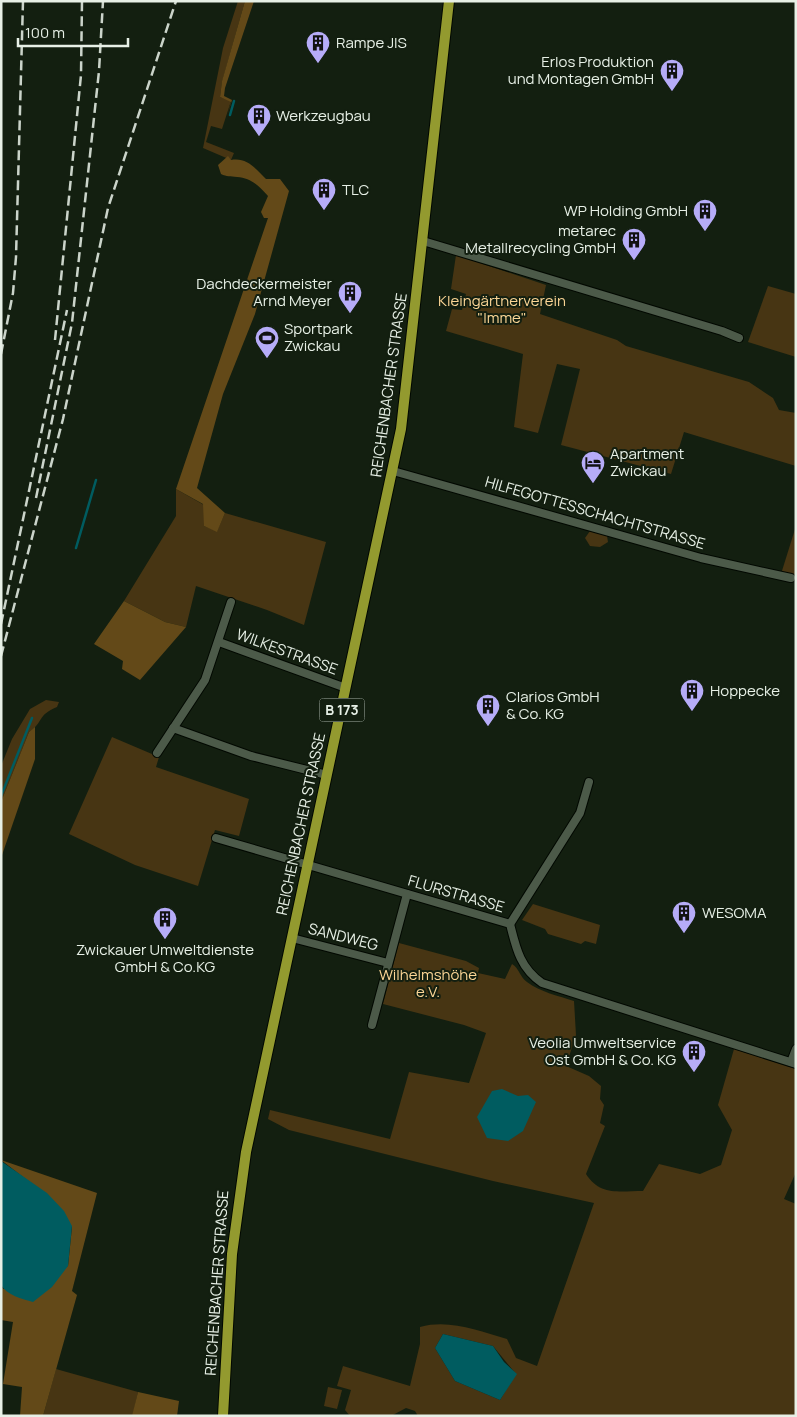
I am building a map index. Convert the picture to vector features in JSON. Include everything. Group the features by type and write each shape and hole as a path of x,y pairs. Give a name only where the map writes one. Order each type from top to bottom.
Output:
{"main road":[{"name":"REICHENBACHER STRASSE","path":"223,1416 230,1276 240,1188 327,775 394,471 404,406 449,1"}],"street":[{"path":"423,241 722,331 739,338"},
{"name":"HILFEGOTTESSCHACHTSTRASSE","path":"394,471 701,558 791,578"},
{"path":"157,753 205,680 231,602"},
{"name":"WILKESTRASSE","path":"219,642 346,688"},
{"path":"173,728 251,756 327,775"},
{"path":"510,924 580,813 589,782"},
{"name":"FLURSTRASSE","path":"216,838 510,924 522,965 542,983 793,1063"},
{"path":"372,1025 407,894"},
{"name":"SANDWEG","path":"292,938 388,962"},
{"path":"793,1063 796,1049"}],"green space":[{"path":"238,1 245,1 222,82 220,97 231,101 222,129 211,126 206,142 234,153 231,160 203,148 223,48"},
{"name":"Kleingärtnerverein \"Imme\"","path":"456,255 546,285 540,314 617,340 626,346 749,382 773,398 779,410 796,413 796,466 684,432 671,474 561,445 580,369 557,364 538,433 514,427 523,354 446,331 452,309 462,310 466,294 451,289"},
{"path":"768,286 796,294 796,357 748,342"},
{"path":"176,489 204,505 204,526 217,531 225,513 326,542 304,625 267,610 196,586 186,627 165,622 124,601 176,516"},
{"path":"796,526 796,578 781,574"},
{"path":"590,531 607,536 608,542 600,547 590,546 585,538"},
{"path":"46,700 59,702 57,707 46,713 29,732 1,802 1,766 12,739 30,709"},
{"path":"112,737 159,757 156,767 249,799 239,836 215,830 198,886 135,865 69,834"},
{"path":"533,904 600,925 596,944 585,941 581,944 548,934 545,929 522,920"},
{"name":"Wilhelmshöhe e.V.","path":"399,943 466,961 479,968 478,973 505,979 512,964 525,980 532,985 574,1001 576,1035 566,1066 589,1076 601,1086 600,1099 604,1105 600,1123 605,1126 586,1174 597,1186 611,1191 643,1191 659,1164 700,1174 721,1165 732,1130 718,1105 734,1049 796,1069 796,1172 784,1199 796,1204 796,1416 418,1416 415,1411 406,1408 391,1416 350,1416 345,1410 351,1390 337,1386 343,1366 410,1386 420,1344 420,1327 442,1324 453,1325 507,1339 516,1358 537,1366 594,1203 493,1181 289,1130 268,1119 270,1110 390,1139 409,1072 469,1083 486,1033 464,1025 383,1004","holes":["443,1334 493,1346 516,1374 500,1400 455,1381 435,1348"]},
{"path":"56,1369 138,1392 133,1415 43,1416"},
{"path":"328,1387 342,1390 337,1409 324,1406"}],"shaded area":[{"path":"245,1 254,1 225,88 224,96 232,100 227,116 231,102 220,97 222,81"},
{"path":"228,156 231,160 242,160 251,165 266,179 280,179 289,191 255,314 223,394 197,488 225,513 217,532 204,526 203,504 176,489 268,218 264,218 261,212 268,196 261,189 246,179 221,174 218,165"},
{"path":"124,601 165,622 186,627 140,680 122,669 123,661 94,644"},
{"path":"35,727 35,759 1,858 1,802 29,732"},
{"path":"1,1160 97,1193 72,1291 77,1295 43,1416 20,1416 22,1387 3,1384 13,1322 1,1320 1,1285 3,1289 68,1266 72,1227 27,1180"},
{"path":"138,1392 179,1401 177,1416 132,1416"}],"water":[{"path":"502,1089 518,1096 528,1095 536,1102 523,1131 508,1141 487,1138 477,1117 492,1091"},
{"path":"1,1161 47,1193 64,1211 72,1226 68,1266 52,1287 33,1302 11,1294 1,1285"},
{"path":"443,1334 493,1346 504,1362 517,1374 500,1400 455,1381 435,1348"}],"waterway":[{"path":"230,115 234,101"},
{"path":"76,548 96,480"},
{"path":"1,796 32,718"}],"railway":[{"path":"1,354 13,293 16,257 23,1"},
{"path":"55,340 81,75 82,1"},
{"path":"36,498 72,323 99,71 103,1"},
{"path":"1,656 63,419 108,208 176,1"},
{"path":"1,624 67,310"}],"place":[{"name":"Rampe JIS","path":"318,64"},
{"name":"Erlos Produktion und Montagen GmbH","path":"672,92"},
{"name":"Werkzeugbau","path":"259,137"},
{"name":"TLC","path":"324,211"},
{"name":"WP Holding GmbH","path":"705,232"},
{"name":"metarec Metallrecycling GmbH","path":"634,261"},
{"name":"Dachdeckermeister Arnd Meyer","path":"350,314"},
{"name":"Sportpark Zwickau","path":"267,359"},
{"name":"Apartment Zwickau","path":"593,484"},
{"name":"Hoppecke","path":"692,712"},
{"name":"Clarios GmbH & Co. KG","path":"488,727"},
{"name":"WESOMA","path":"684,934"},
{"name":"Zwickauer Umweltdienste GmbH & Co.KG","path":"165,940"},
{"name":"Veolia Umweltservice Ost GmbH & Co. KG","path":"694,1073"}]}
